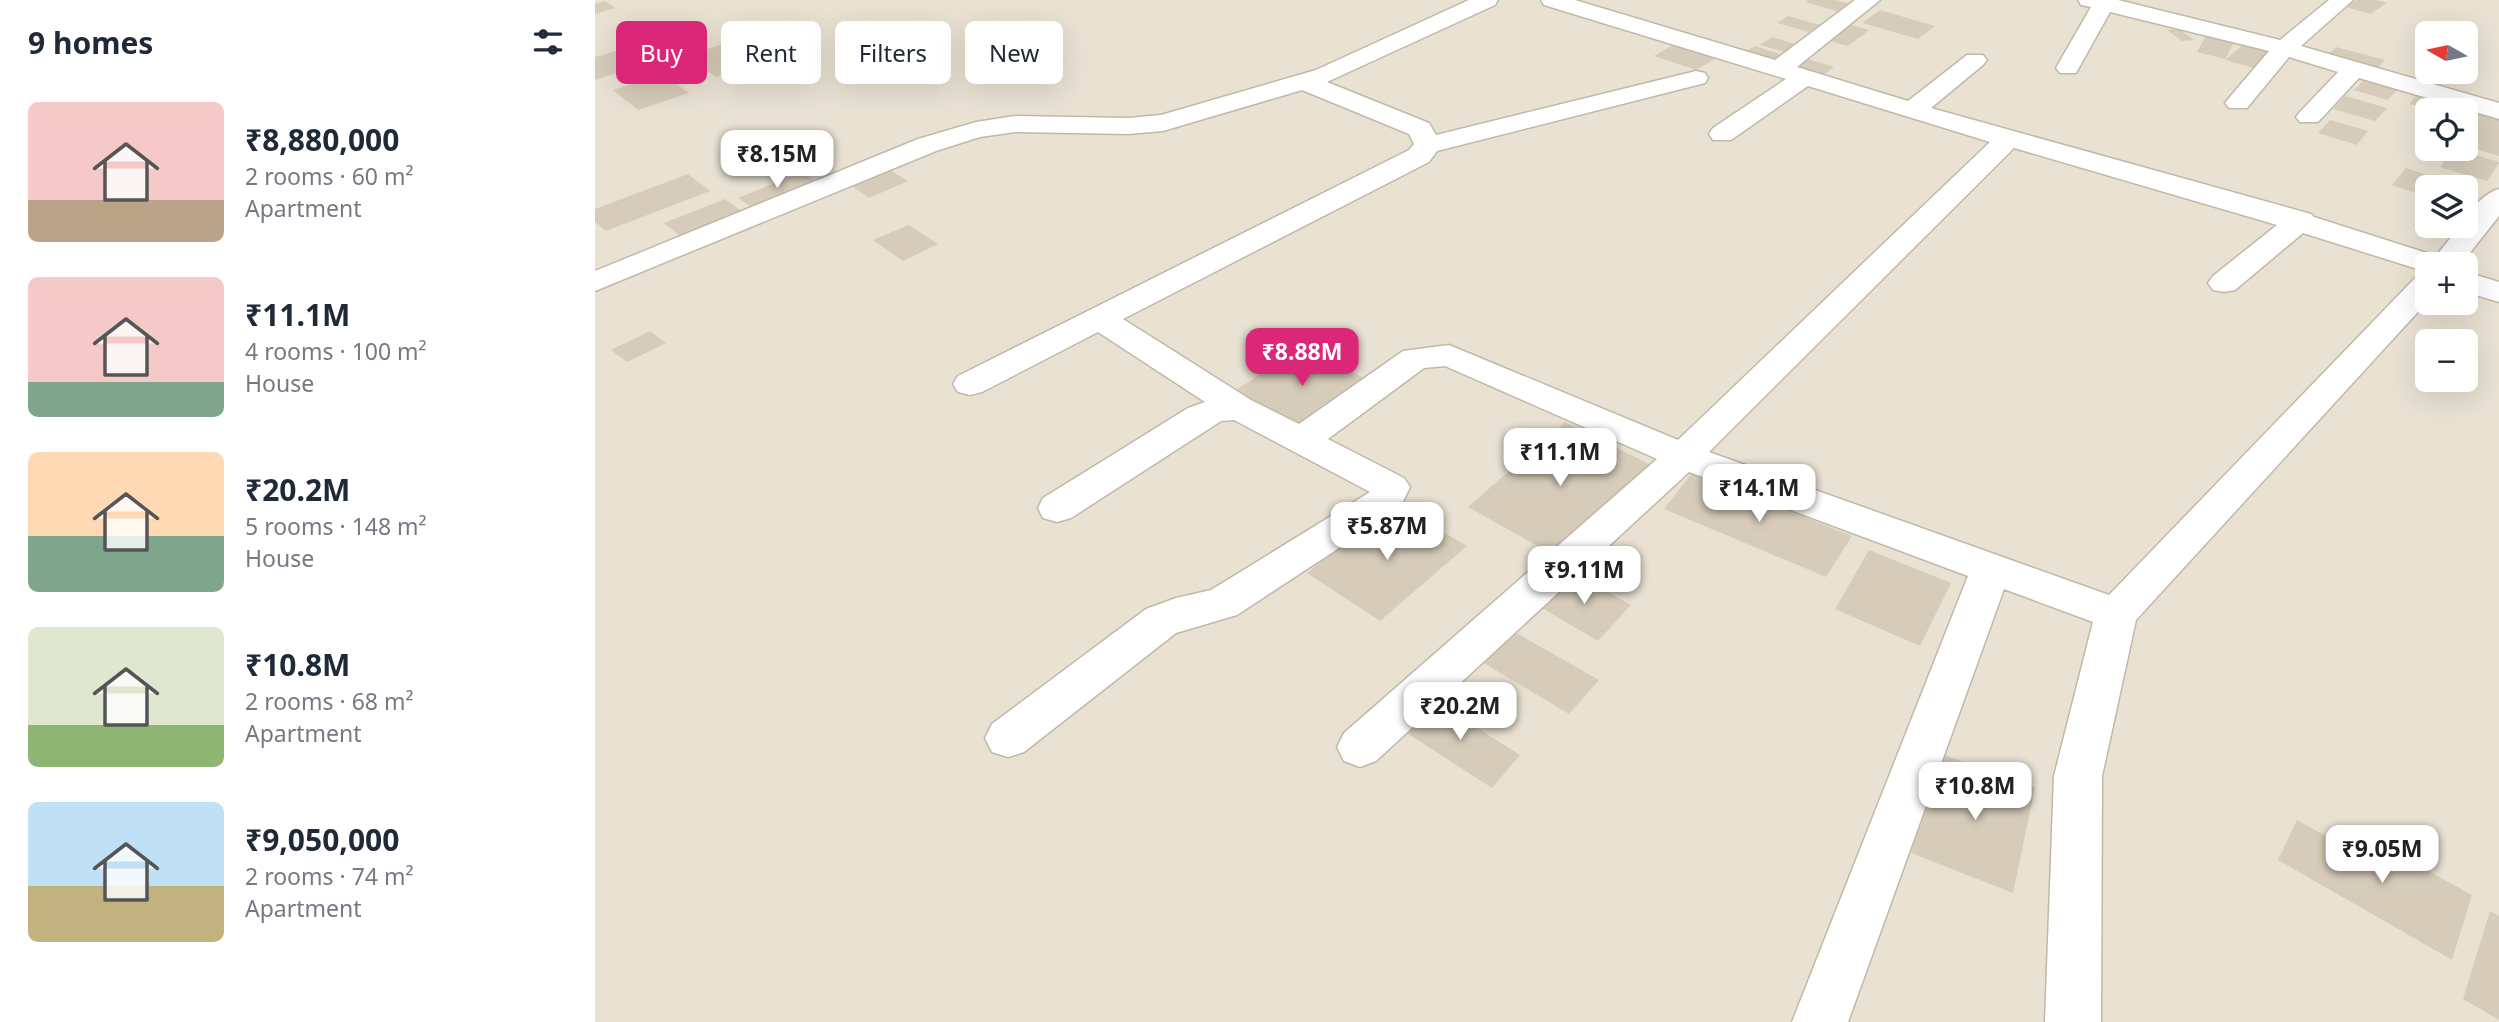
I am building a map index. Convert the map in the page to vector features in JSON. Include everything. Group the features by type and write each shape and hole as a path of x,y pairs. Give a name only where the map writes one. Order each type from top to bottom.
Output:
{"street":[{"path":"595,282 927,145 976,131 1015,124 1128,126 1163,122 1325,75 1487,0"},
{"path":"1552,0 2008,139 2301,220 2415,259"},
{"path":"1779,69 1869,0"},
{"path":"2238,103 2284,48 2342,0"},
{"path":"2068,68 2097,2 2228,32 2499,111"},
{"path":"1913,110 1975,60"},
{"path":"2309,117 2354,69"},
{"path":"1722,134 1805,77"},
{"path":"970,384 1419,156 1428,145 1696,78"},
{"path":"1303,81 1420,130 1428,145"},
{"path":"1360,747 1683,456 2008,139"},
{"path":"2455,252 2499,197"},
{"path":"2224,283 2301,220"},
{"path":"2478,285 2499,293"},
{"path":"2073,1022 2078,776 2116,614 2415,297"},
{"path":"1008,738 1161,621 1176,614 1222,604 1388,499 1391,487 1388,483 1239,408 1100,318"},
{"path":"1302,440 1415,358 1449,355 1683,456 2116,614"},
{"path":"1057,508 1201,416 1227,407 1239,408"},
{"path":"1820,1022 1991,568"}],"shaded area":[{"path":"595,0 2499,0 2499,1022 595,1022"}],"building":[{"path":"1836,0 1854,5 1843,13 1805,2"},
{"path":"2357,0 2387,3 2370,14 2346,7"},
{"path":"605,1 615,8 595,14 595,4"},
{"path":"1880,10 1935,26 1918,39 1862,23"},
{"path":"1788,16 1820,25 1809,32 1777,23"},
{"path":"1852,25 1869,30 1848,46 1830,41"},
{"path":"2179,29 2194,40 2182,41 2167,30"},
{"path":"2207,34 2235,40 2225,59 2197,52"},
{"path":"1772,37 1795,44 1784,52 1760,45"},
{"path":"1678,42 1721,55 1696,70 1654,56"},
{"path":"2245,43 2274,51 2254,68 2225,60"},
{"path":"721,45 721,75 716,77 707,71 707,49"},
{"path":"1755,46 1785,56 1772,63 1743,53"},
{"path":"2336,47 2385,60 2375,71 2325,57"},
{"path":"616,51 616,73 595,80 595,57"},
{"path":"1808,59 1834,67 1820,77 1794,69"},
{"path":"2363,81 2397,90 2388,100 2354,90"},
{"path":"632,84 677,84 689,93 638,110 613,90"},
{"path":"2419,93 2437,98 2415,98 2415,106 2409,104"},
{"path":"2345,96 2387,108 2375,121 2333,109"},
{"path":"2478,112 2499,118 2499,156 2478,150"},
{"path":"2330,120 2368,131 2357,145 2318,133"},
{"path":"2478,156 2499,162 2487,181 2478,178 2478,175 2467,175 2440,167 2445,161 2478,161"},
{"path":"887,168 908,181 869,198 849,184"},
{"path":"2406,168 2428,175 2415,175 2415,193 2392,185"},
{"path":"802,172 817,182 753,208 738,198"},
{"path":"688,174 710,191 606,231 595,222 595,209"},
{"path":"725,199 744,213 683,238 664,223"},
{"path":"909,225 938,244 903,261 873,240"},
{"path":"650,331 666,343 627,362 611,350"},
{"path":"1304,345 1370,382 1300,431 1233,392"},
{"path":"1565,422 1651,465 1557,557 1468,507"},
{"path":"1693,472 1852,536 1826,577 1664,509"},
{"path":"1395,504 1467,546 1380,621 1307,573"},
{"path":"1869,550 1951,583 1920,646 1835,609"},
{"path":"1571,571 1631,605 1598,641 1537,605"},
{"path":"1508,628 1599,680 1569,714 1477,659"},
{"path":"1428,697 1520,755 1492,788 1399,728"},
{"path":"1939,753 2035,788 2013,893 1911,853"},
{"path":"2297,820 2339,843 2346,826 2472,895 2452,960 2278,860"},
{"path":"2490,911 2499,916 2499,1020 2463,999"}]}
